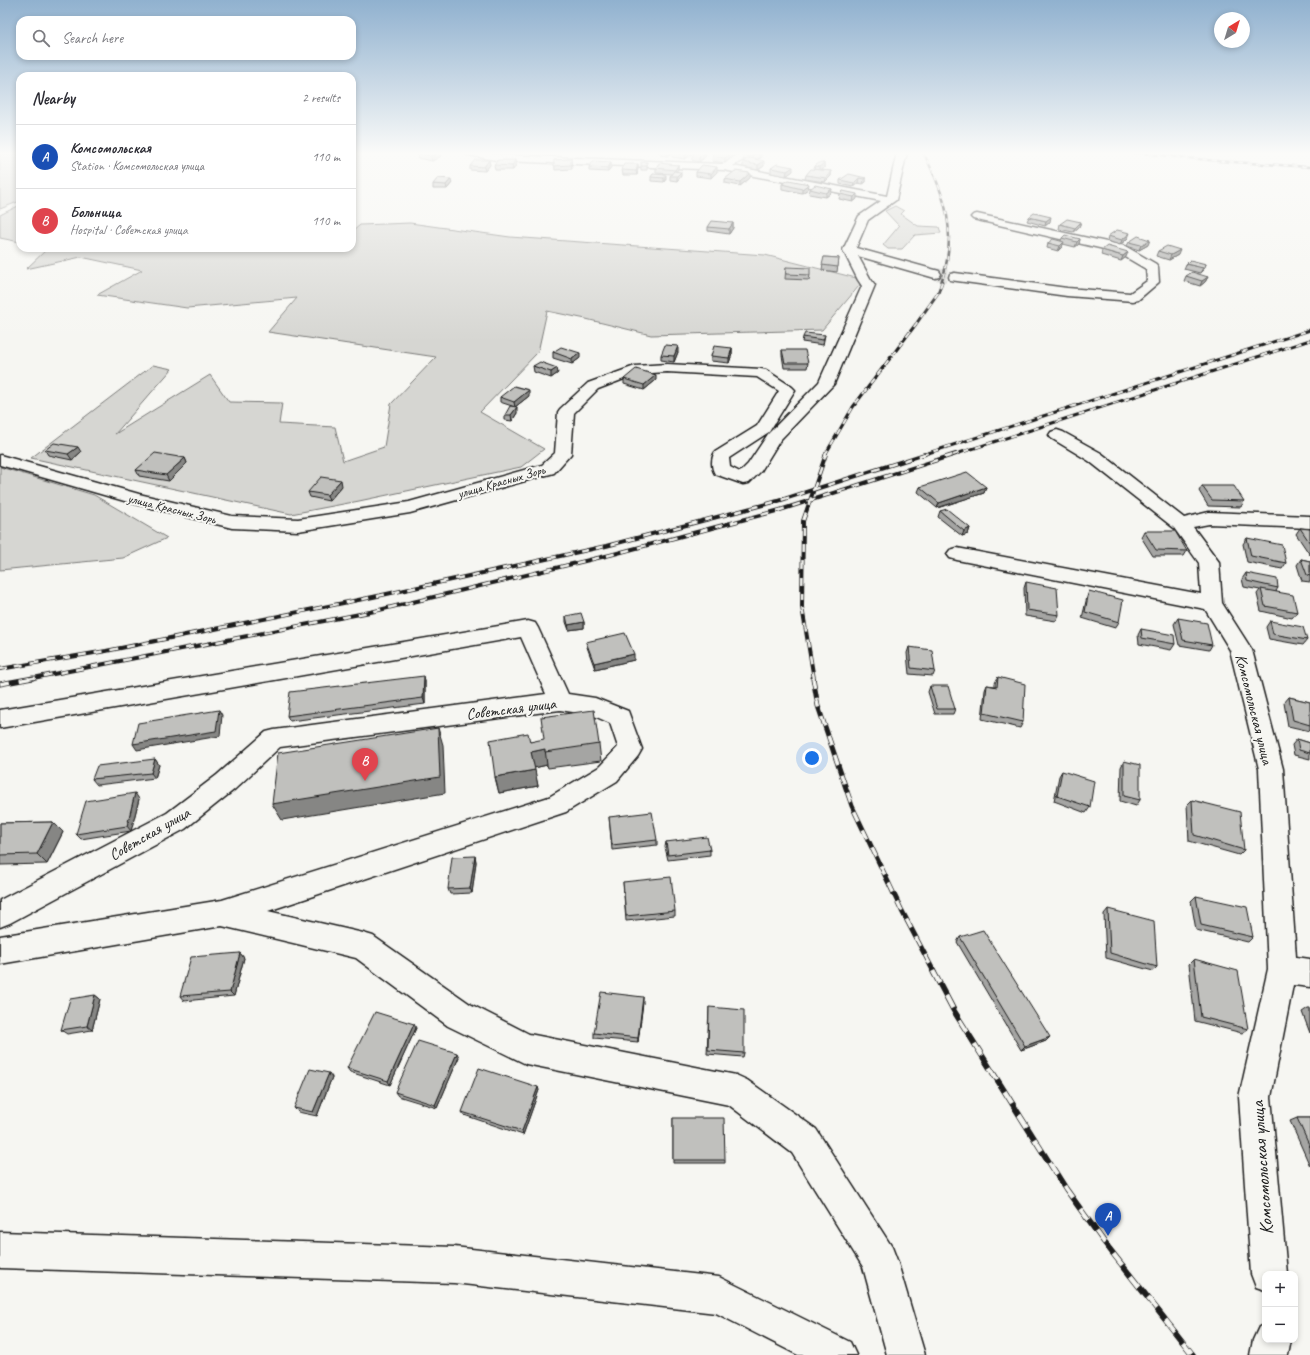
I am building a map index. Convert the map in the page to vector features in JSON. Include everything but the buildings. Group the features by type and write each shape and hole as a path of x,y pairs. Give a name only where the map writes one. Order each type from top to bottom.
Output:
{"street":[{"path":"867,215 863,218 849,250 935,274"},
{"path":"955,277 1067,292 1134,297 1153,282 1152,267 1121,249 976,217"},
{"name":"улица Красных Зорь","path":"0,460 134,498 232,522 298,525 410,507 548,469 563,454 566,412 593,386 635,370 667,368 761,374 787,390 763,429 721,456 721,470 743,479 755,467 774,437 826,384 869,285 864,280 849,250"},
{"name":"Комсомольская улица","path":"1057,435 1096,457 1181,524 1209,562 1212,602 1241,650 1271,769 1282,969 1255,1097 1269,1271"},
{"path":"1181,524 1209,518 1310,522"},
{"path":"956,554 1212,602"},
{"path":"0,719 528,628 560,701"},
{"name":"Советская улица","path":"0,914 176,821 226,782 274,739 560,701 595,707 620,717 630,749 608,774 557,805 222,913"},
{"path":"0,950 222,913 363,946 459,1016 526,1049 736,1090 804,1141 879,1260 906,1355"},
{"path":"1282,969 1310,973"},
{"path":"0,1250 454,1265 719,1295 837,1355"},
{"path":"1269,1355 1271,1343"}],"shaded area":[{"path":"0,215 16,215 16,241 0,238"},
{"path":"889,215 903,215 918,226 939,227 941,233 915,235 902,249 888,249 883,245 899,226"},
{"path":"410,223 510,237 765,255 864,280 822,330 651,335 547,311 538,352 480,412 544,449 521,467 291,514 31,458 153,365 172,369 115,434 210,375 229,402 282,403 279,424 335,427 343,461 384,447 391,404 436,357 268,332 297,298 187,308 97,295 142,270 81,257 26,269 44,252 356,252 356,228 360,225"},
{"path":"0,467 94,495 167,538 123,558 0,570"}],"tunnel":[{"path":"935,274 955,277"}],"railway":[{"path":"941,283 949,248 947,215"},
{"path":"825,455 853,407 916,324 938,293 942,282"},
{"path":"922,455 1310,330"},
{"path":"953,455 1310,340"},
{"path":"814,490 826,454"},
{"path":"814,490 925,454"},
{"path":"810,500 956,454"},
{"path":"0,669 106,651 373,597 606,546 778,501 814,490"},
{"path":"810,500 814,490"},
{"path":"28,679 375,611 610,555 780,510 810,500"},
{"path":"810,500 803,521 802,607 814,679"},
{"path":"0,684 33,678"},
{"path":"813,678 818,706 852,806 902,911 934,972"},
{"path":"933,971 954,1011 1066,1189 1104,1242 1193,1355"}],"place":[{"name":"Больница","path":"365,781"},
{"name":"Комсомольская","path":"1108,1236"}]}
